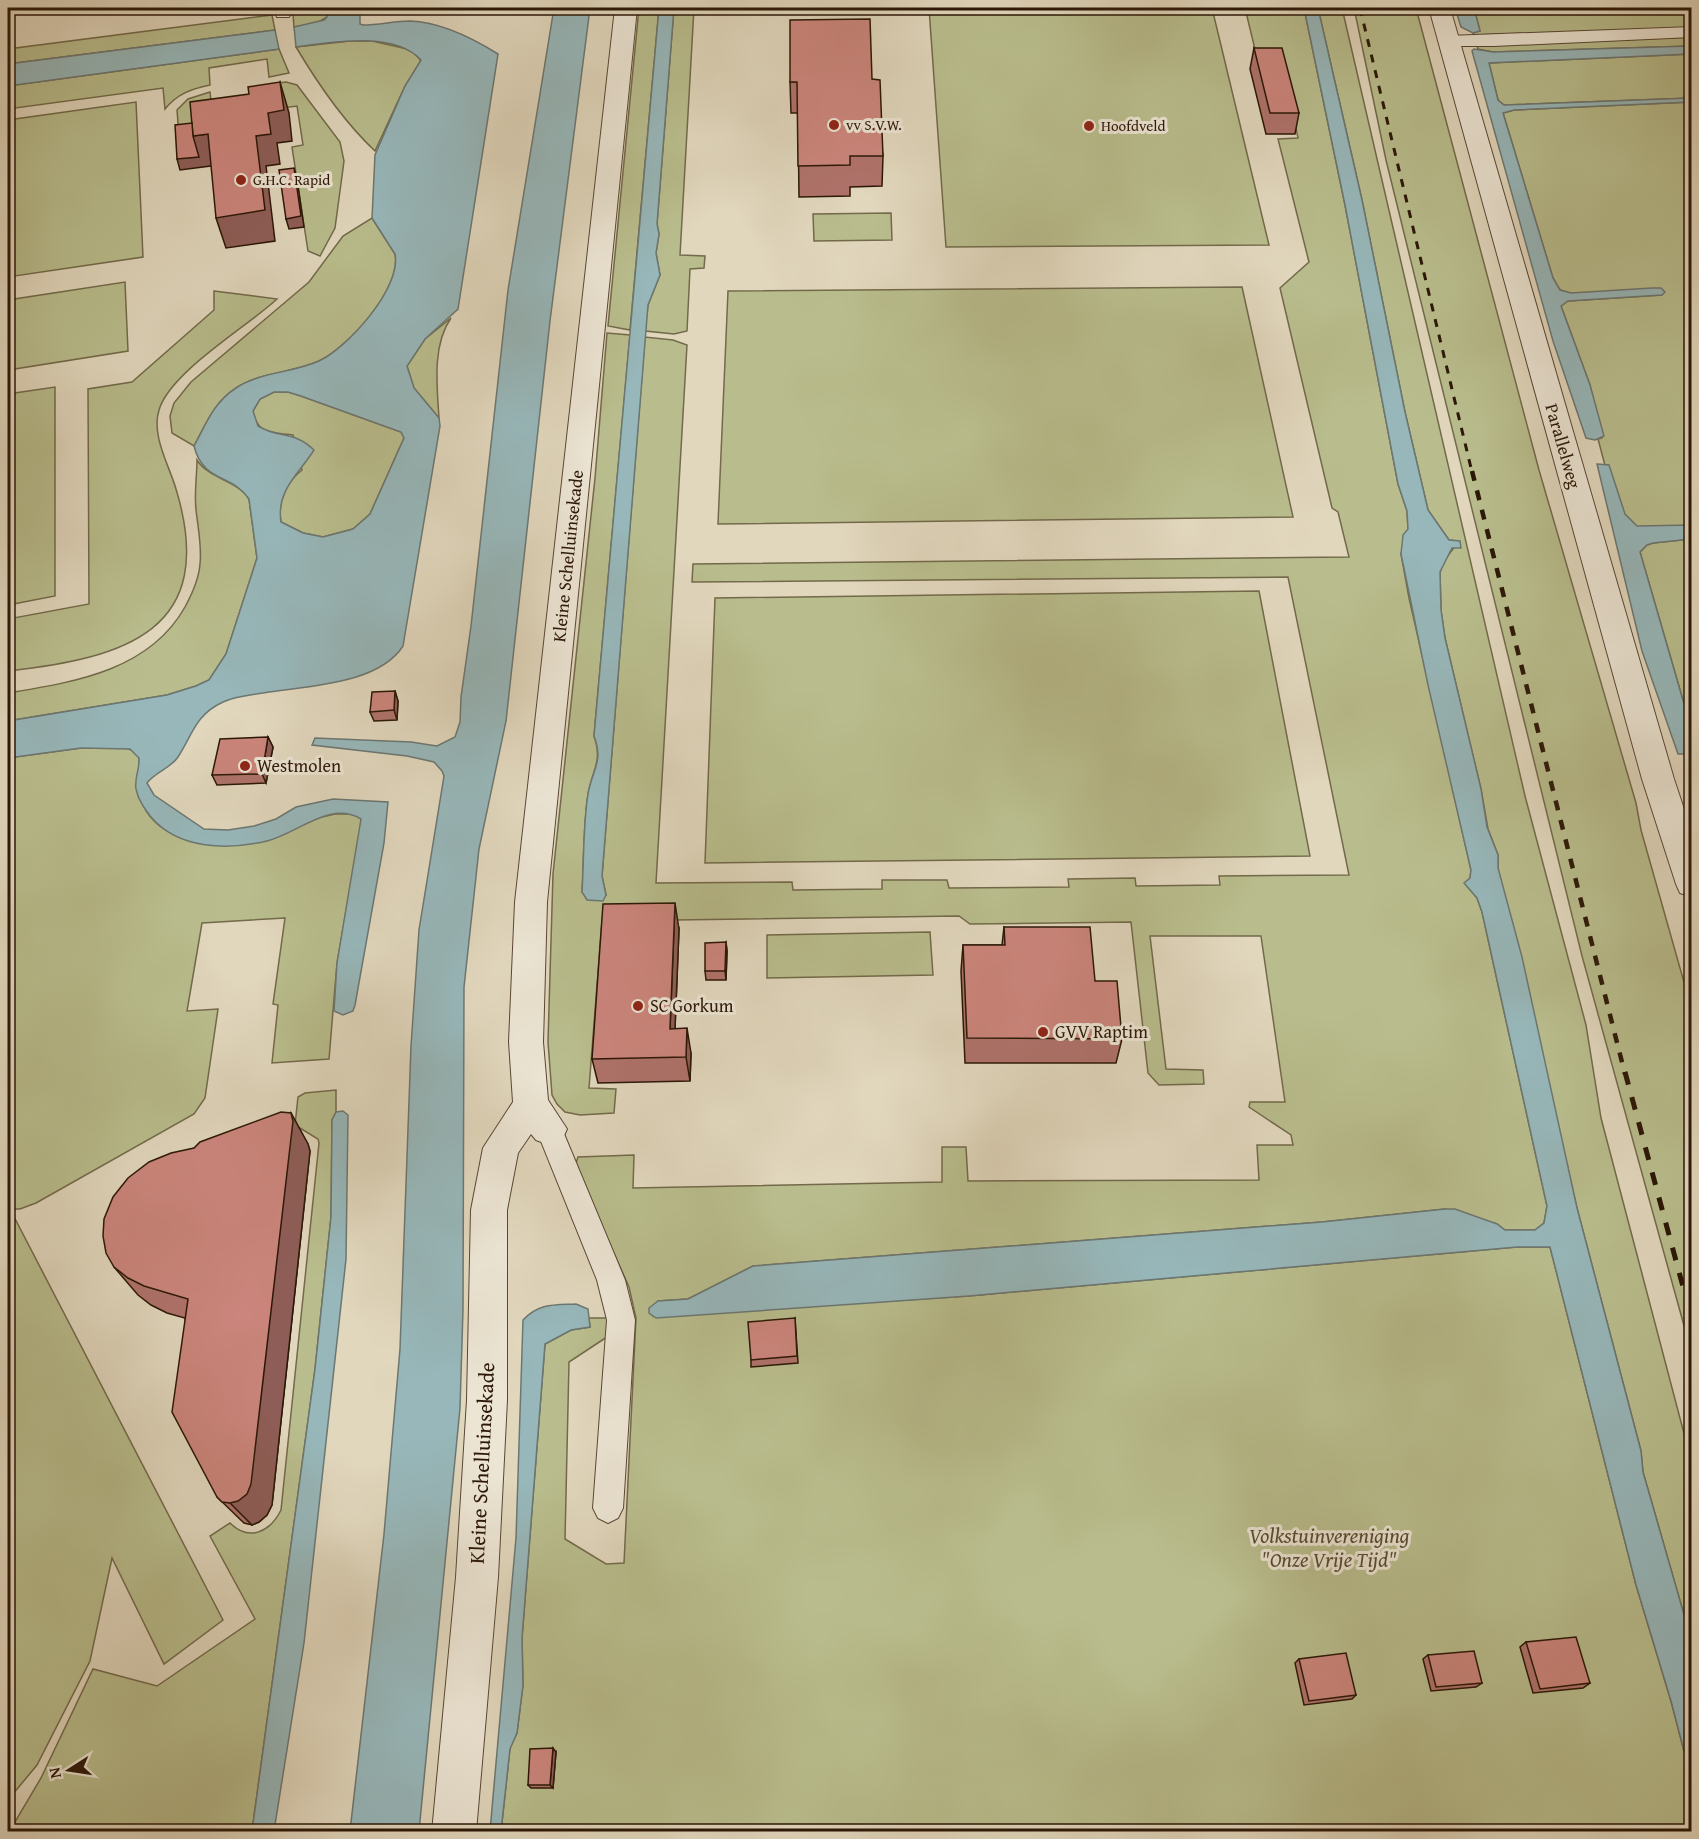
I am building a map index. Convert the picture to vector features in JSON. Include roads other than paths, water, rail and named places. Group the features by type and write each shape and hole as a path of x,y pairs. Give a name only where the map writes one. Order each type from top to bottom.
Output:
{"street":[{"name":"Kleine Schelluinsekade","path":"454,1832 477,1576 487,1400 489,1210 501,1148 540,1117 526,1042 531,902 626,8"},
{"name":"Parallelweg","path":"1438,8 1655,768 1692,884"}],"lane":[{"path":"1448,41 1692,32"},
{"path":"540,1117 611,1280 621,1320 608,1508"}],"water":[{"path":"327,8 360,8 360,24 363,25 410,21 433,24 468,37 498,54 458,309 425,339 407,366 414,388 439,418 440,426 403,646 392,659 359,676 339,682 243,696 223,702 200,719 175,761 147,783 154,795 204,829 228,830 254,826 276,819 296,807 333,799 388,802 384,843 355,1005 353,1011 343,1015 334,1011 337,963 361,819 349,814 337,813 314,820 267,841 236,846 205,845 175,836 151,817 137,793 139,758 130,749 81,748 8,758 8,721 167,695 209,680 226,654 257,558 249,499 235,485 204,466 194,446 211,414 228,394 255,379 309,365 331,354 344,344 370,315 390,283 395,268 395,254 372,218 375,155 405,86 421,60 395,45 379,42 344,41 296,47 294,27 324,20 327,17","holes":["274,392 288,392 401,432 404,438 370,514 353,529 323,537 303,533 281,522 280,511 285,491 314,450 293,437 258,426 253,411 260,399"]},
{"path":"554,8 590,8 550,321 506,721 479,849 464,987 463,1309 460,1408 419,1831 350,1831 384,1534 400,1349 411,1046 419,930 444,776 434,762 407,756 312,745 315,738 411,742 437,746 455,737 460,722 508,290"},
{"path":"659,8 674,8 657,224 659,234 656,253 660,275 648,305 602,876 606,895 603,901 587,900 582,892 585,818 588,794 598,759 594,736"},
{"path":"1304,8 1318,8 1362,200 1405,412 1428,510 1449,540 1460,541 1461,548 1452,548 1440,572 1441,610 1445,638 1481,789 1487,827 1498,855 1498,868 1522,957 1577,1208 1641,1451 1643,1472 1691,1639 1691,1778 1671,1701 1636,1585 1550,1247 1517,1247 969,1296 656,1318 649,1313 649,1308 658,1301 688,1299 753,1266 1322,1222 1445,1209 1455,1209 1497,1224 1505,1230 1535,1230 1544,1223 1547,1206 1482,912 1477,898 1464,883 1470,878 1471,870 1428,685 1401,554 1403,535 1408,529 1407,511 1398,484 1345,205"},
{"path":"1455,8 1474,8 1480,31 1473,33 1461,27"},
{"path":"275,30 279,49 8,86 8,64"},
{"path":"1691,46 1691,54 1489,63 1498,100 1504,105 1691,98 1691,102 1514,110 1503,113 1553,278 1560,290 1571,293 1661,288 1665,292 1662,295 1568,301 1561,306 1590,385 1604,436 1595,440 1586,438 1553,341 1472,51 1474,49 1493,52"},
{"path":"1597,464 1609,465 1625,514 1637,526 1691,525 1691,539 1653,543 1640,552 1691,728 1691,754 1678,754 1642,651"},
{"path":"343,1111 348,1115 346,1259 304,1643 274,1831 252,1831 315,1369 331,1217 332,1120 336,1112"},
{"path":"576,1304 588,1309 590,1327 571,1330 545,1344 522,1638 523,1685 517,1733 510,1749 501,1831 490,1831 516,1538 523,1320 541,1308"}],"railway":[{"path":"1360,8 1472,472"},
{"path":"1472,471 1625,1074"},
{"path":"1625,1072 1692,1320"}],"place":[{"name":"vv S.V.W.","path":"834,125"},
{"name":"Hoofdveld","path":"1089,126"},
{"name":"G.H.C. Rapid","path":"241,180"},
{"name":"Westmolen","path":"245,766"},
{"name":"SC Gorkum","path":"638,1006"},
{"name":"GVV Raptim","path":"1043,1032"}],"park label":[{"name":"Volkstuinvereniging \"Onze Vrije Tijd\"","path":"1329,1548"}]}
